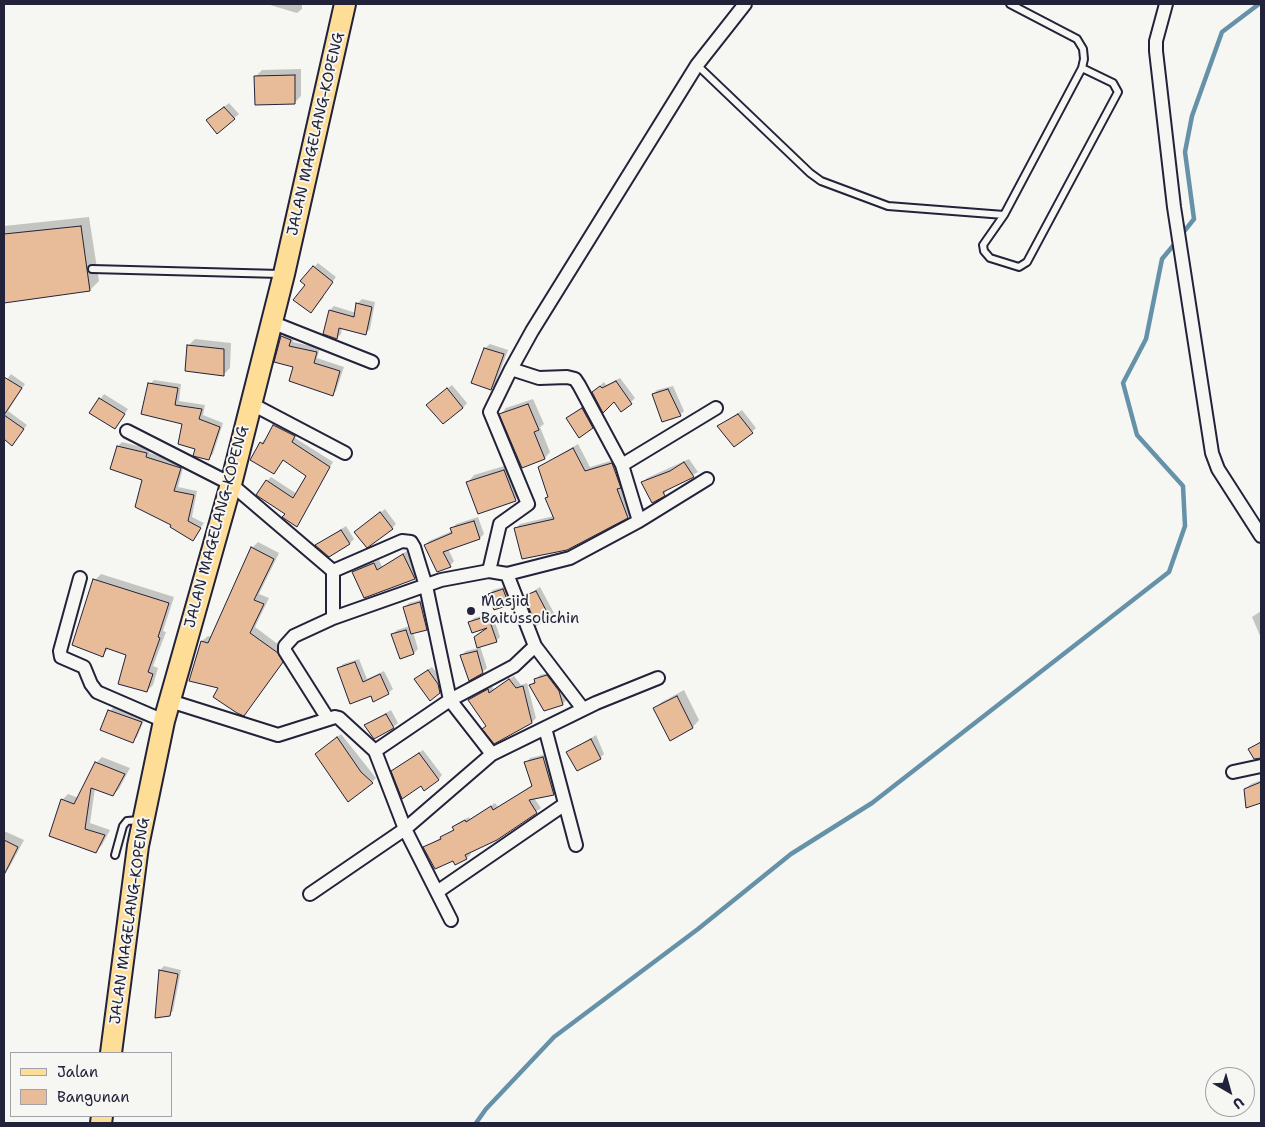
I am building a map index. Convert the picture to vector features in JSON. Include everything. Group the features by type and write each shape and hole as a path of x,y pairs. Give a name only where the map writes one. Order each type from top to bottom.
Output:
{"main road":[{"name":"JALAN MAGELANG-KOPENG","path":"111,1052 138,846 164,721 231,484 250,402 284,274 345,4"}],"street":[{"path":"490,571 500,524 528,504 490,412 532,331 697,65 745,4"},
{"path":"1166,4 1156,42 1156,51 1174,207 1212,454 1218,468 1261,536"},
{"path":"271,322 372,362"},
{"path":"511,369 539,378 567,377 575,379 622,465 639,521"},
{"path":"250,402 345,453"},
{"path":"622,465 716,408"},
{"path":"127,431 231,484 333,571 333,618"},
{"path":"328,719 285,651 285,646 294,636 333,618 426,586 490,571 507,574 570,558 639,521 707,479"},
{"path":"333,571 402,541 407,541 414,547 426,586 450,700 492,754"},
{"path":"507,574 536,646 583,709"},
{"path":"80,578 60,651 61,657 84,667 91,684 97,692 164,721"},
{"path":"375,751 450,700 514,666 536,646"},
{"path":"310,894 404,829 492,754 583,709 658,678"},
{"path":"170,701 278,735 328,719 339,718 375,751 404,829 451,920"},
{"path":"546,728 576,845"},
{"path":"1233,772 1261,766"},
{"path":"437,892 565,804"}],"lane":[{"path":"1010,4 1077,39 1084,49 1082,68 1004,215 983,246 984,251 990,258 1019,267 1027,262 1118,92 1118,88 1113,84 1082,68"},
{"path":"697,65 810,173 821,181 888,206 1004,215"},
{"path":"92,269 284,274"},
{"path":"115,855 123,826 127,821 144,821"}],"building":[{"path":"295,75 295,104 255,105 254,76"},
{"path":"224,107 235,119 217,134 206,120"},
{"path":"81,226 90,291 4,303 4,234"},
{"path":"313,266 333,282 311,313 293,300 305,285 300,281"},
{"path":"356,303 372,307 366,335 339,328 337,339 323,334 329,310 354,317"},
{"path":"281,336 291,340 289,346 317,352 314,363 340,371 333,396 289,381 293,367 274,362"},
{"path":"187,345 224,349 224,376 185,371"},
{"path":"484,348 504,354 491,390 471,383"},
{"path":"4,377 22,388 4,415"},
{"path":"616,381 632,404 621,412 614,402 603,413 592,392 600,386 602,388"},
{"path":"148,383 178,388 175,405 202,409 199,419 220,427 209,460 193,456 195,449 178,444 182,424 141,414"},
{"path":"447,388 463,408 443,424 426,405"},
{"path":"668,389 681,416 662,422 652,394"},
{"path":"99,398 125,414 115,429 89,413"},
{"path":"528,404 539,430 534,432 545,459 522,468 499,414"},
{"path":"582,408 593,428 579,438 566,418"},
{"path":"738,414 753,433 734,447 717,426"},
{"path":"4,415 24,429 12,446 4,439"},
{"path":"273,425 295,436 292,442 330,467 297,527 282,517 285,514 256,495 266,480 293,498 306,476 283,460 274,474 250,460 260,442 263,444"},
{"path":"117,446 147,453 146,457 181,468 174,491 194,495 188,521 201,528 193,541 170,527 171,525 135,507 142,480 110,469"},
{"path":"573,448 585,471 612,463 621,488 617,489 628,518 567,550 522,559 514,528 554,519 545,498 548,497 538,467"},
{"path":"684,462 694,477 663,492 665,496 652,503 641,482 670,471"},
{"path":"504,470 516,501 478,514 466,482"},
{"path":"380,512 393,529 367,548 354,532"},
{"path":"474,521 480,539 443,552 451,567 437,572 424,545 452,533 450,528"},
{"path":"341,530 350,544 329,557 315,545"},
{"path":"251,547 274,559 254,600 264,604 250,633 278,653 283,662 244,716 213,697 218,688 189,681 201,641 208,643"},
{"path":"403,554 415,579 364,598 352,572 374,563 377,570"},
{"path":"93,579 169,603 158,637 160,638 148,672 153,674 147,692 118,684 126,655 106,648 103,657 72,645"},
{"path":"503,589 509,605 494,610 488,594"},
{"path":"536,591 550,618 536,625 524,596"},
{"path":"420,602 427,630 411,634 403,607"},
{"path":"488,616 497,642 477,648 474,637 487,628 472,633 468,622"},
{"path":"406,630 414,654 400,659 391,634"},
{"path":"477,651 483,673 469,681 460,655"},
{"path":"355,662 363,682 380,674 389,694 373,702 371,696 350,704 337,668"},
{"path":"428,670 438,684 440,693 430,701 414,679"},
{"path":"547,675 559,691 563,705 544,711 529,685 535,683 534,679"},
{"path":"509,679 516,688 523,686 532,723 494,744 482,729 486,726 468,700 488,689 489,693"},
{"path":"677,696 693,728 670,741 653,708"},
{"path":"108,710 142,722 133,743 100,730"},
{"path":"386,714 394,728 374,739 364,725"},
{"path":"337,737 361,772 373,783 348,802 315,754"},
{"path":"591,739 601,759 577,771 566,752"},
{"path":"1261,742 1261,758 1254,759 1248,749"},
{"path":"419,753 439,780 424,791 421,786 402,799 391,771"},
{"path":"543,757 554,795 529,800 537,813 497,840 465,855 467,859 455,865 453,861 435,869 423,847 441,839 440,837 454,830 452,827 465,820 466,822 491,806 493,810 532,786 524,762"},
{"path":"95,762 125,774 113,796 91,788 85,829 105,835 96,853 49,836 61,799 74,804"},
{"path":"1261,782 1261,803 1246,808 1244,789"},
{"path":"4,840 18,847 4,875"},
{"path":"159,970 178,974 170,1016 155,1018"}],"waterway":[{"path":"1182,234 1194,219 1185,152 1192,116 1222,32 1259,4"},
{"path":"476,1123 486,1109 554,1037 698,929 791,854 872,803 1169,572 1185,526 1183,486 1137,435 1123,383 1146,339 1162,259 1177,241"}],"place":[{"name":"Masjid Baitussolichin","path":"471,611"}]}
